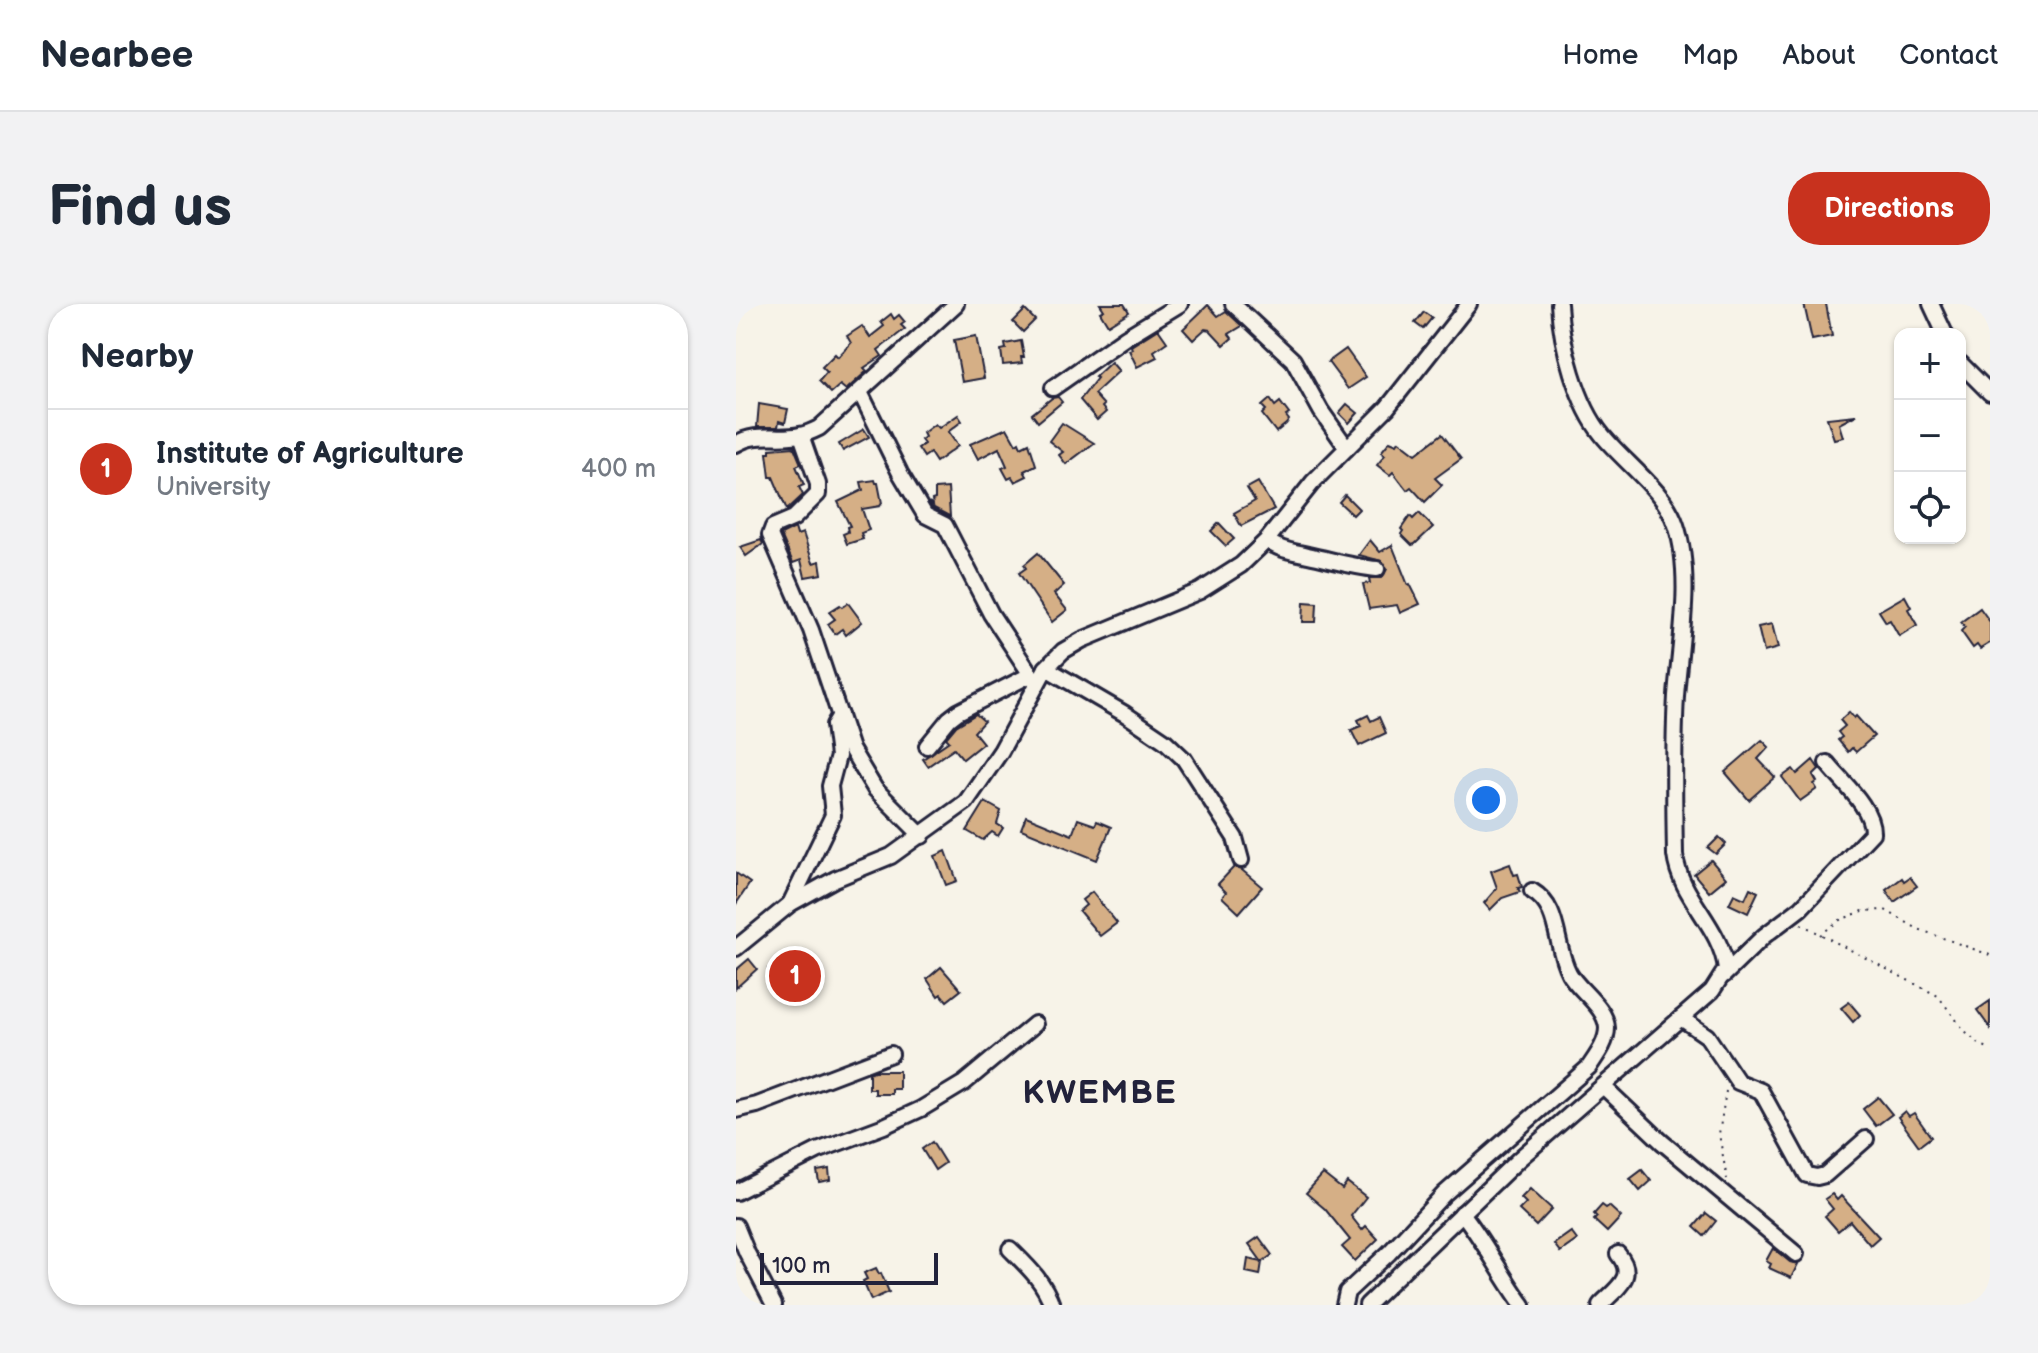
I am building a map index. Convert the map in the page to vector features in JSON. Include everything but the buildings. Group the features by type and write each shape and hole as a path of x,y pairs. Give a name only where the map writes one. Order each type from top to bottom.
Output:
{"street":[{"path":"736,444 758,436 801,435 819,428 956,304"},
{"path":"1053,388 1180,304"},
{"path":"1233,304 1293,360 1321,411 1347,448"},
{"path":"927,746 958,712 1034,679 1063,651 1082,640 1200,591 1241,565 1267,540 1313,482 1387,408 1469,304"},
{"path":"1559,304 1567,354 1590,416 1600,433 1633,466 1665,506 1678,532 1684,568 1673,753 1676,867 1685,890 1720,946 1725,964 1724,975"},
{"path":"1931,304 1942,328"},
{"path":"1966,369 1990,393"},
{"path":"860,392 900,473 925,515 945,525 991,614 1034,679"},
{"path":"801,435 818,484 818,494 794,518 773,527 770,535 811,630 851,749 875,789 922,836"},
{"path":"1267,540 1275,547 1292,553 1351,567 1377,569"},
{"path":"1046,668 1125,714 1165,741 1184,759 1235,838 1241,860"},
{"path":"736,948 790,904 835,879 891,856 966,802 1001,751 1034,679"},
{"path":"790,904 833,815 830,786 838,756 834,725 840,715"},
{"path":"1367,1305 1519,1159 1712,991 1764,936 1820,889 1873,831 1865,811 1827,763"},
{"path":"1344,1305 1347,1292 1389,1253 1444,1194 1589,1067 1601,1049 1606,1023 1569,973 1550,909 1540,895 1532,891"},
{"path":"1681,1018 1707,1036 1738,1082 1764,1094 1807,1175 1825,1175 1866,1139"},
{"path":"736,1192 817,1151 921,1109 964,1083 1035,1024"},
{"path":"736,1110 757,1105 891,1054"},
{"path":"1604,1087 1662,1142 1796,1254"},
{"path":"1462,1213 1523,1305"},
{"path":"736,1226 774,1305"},
{"path":"1010,1249 1047,1290 1052,1305"},
{"path":"1600,1305 1627,1273 1626,1264 1618,1254"}],"path":[{"path":"1819,935 1840,920 1863,911 1885,910 1918,929 1990,955"},
{"path":"1789,917 1938,996 1964,1030 1990,1049"},
{"path":"1729,1199 1719,1134 1722,1106 1731,1075"}],"place":[{"name":"Institute of Agriculture","path":"795,976"}],"district":[{"name":"KWEMBE","path":"1100,1093"}]}
